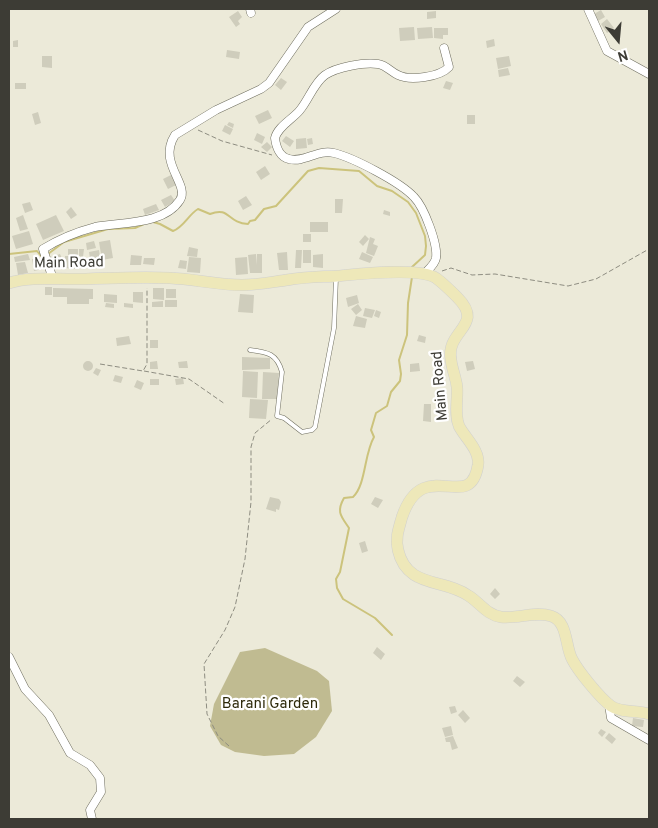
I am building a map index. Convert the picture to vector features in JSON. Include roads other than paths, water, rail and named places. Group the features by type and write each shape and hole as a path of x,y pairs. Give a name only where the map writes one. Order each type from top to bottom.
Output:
{"main road":[{"name":"Main Road","path":"9,284 21,280 147,277 243,285 336,276 428,274 446,286 468,312 466,324 451,344 450,355 457,390 457,420 478,456 478,466 475,476 467,485 456,488 432,484 414,494 407,505 398,531 399,553 408,569 418,577 467,594 492,615 506,617 548,615 555,618 562,626 574,664 609,704"},
{"path":"609,704 619,709 649,714"}],"street":[{"path":"53,279 43,249 66,236 95,228 158,216 172,210 182,197 183,192 171,167 172,141 175,135 216,110 261,89 269,83 308,27 336,9"},
{"path":"588,9 607,51 649,74"},
{"path":"428,274 434,263 436,252 428,226 414,197 361,162 345,156 324,152 297,160 285,158 277,148 276,134 300,110 324,76 356,66 379,64 398,76 409,78 438,74 444,72 449,67 444,48"},
{"path":"9,657 25,689 49,715 70,754 90,764 100,778 100,792 90,810 92,819"},
{"path":"609,704 612,718 649,740"}],"lane":[{"path":"250,350 267,352 273,355 280,366 282,372 278,416 284,418 302,432 312,430 315,427 334,328 336,276"}],"waterway":[{"path":"153,222 173,231 180,227 198,209 210,214 217,212 225,213 236,221 248,224 250,221 255,220 264,209 276,206 308,171 319,168 359,171 377,186 392,191 408,202 416,213 425,236 426,246 425,255 412,267"},
{"path":"48,254 64,242 108,229 135,228 144,224"},
{"path":"9,254 37,251 41,256 43,255"},
{"path":"392,635 375,618 343,599 337,588 336,579 340,572 349,528 341,514 340,507 344,498 353,497 357,492 374,437 371,430 376,413 387,406 391,392 400,381 399,360 407,335 408,303 412,277"}],"park label":[{"name":"Barani Garden","path":"270,705"}]}
